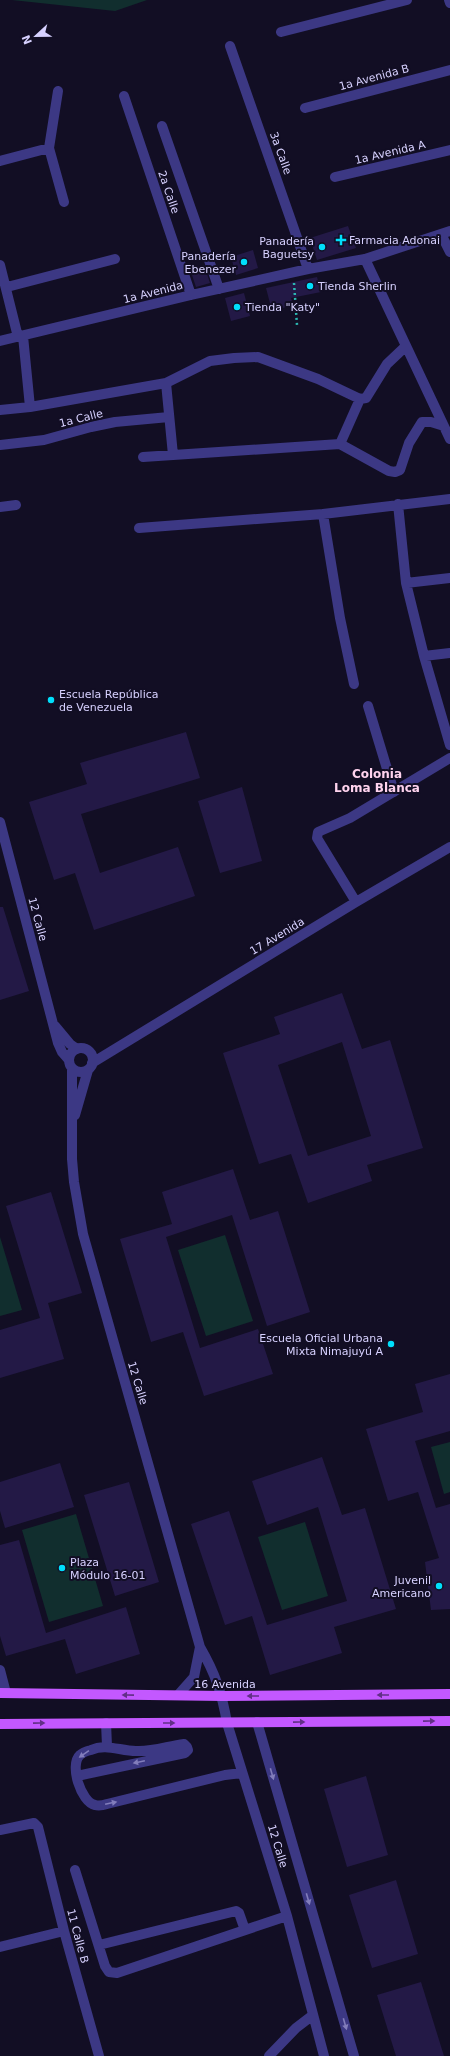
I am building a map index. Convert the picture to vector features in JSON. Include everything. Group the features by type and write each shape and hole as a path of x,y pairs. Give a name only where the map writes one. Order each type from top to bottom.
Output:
{"main road":[{"name":"16 Avenida","path":"3,1693 178,1696 450,1694"},
{"path":"0,1724 450,1721"}],"street":[{"path":"281,32 406,0"},
{"name":"3a Calle","path":"230,46 308,269"},
{"name":"1a Avenida B","path":"305,108 450,70"},
{"path":"58,91 49,148 64,202"},
{"name":"2a Calle","path":"124,96 191,295"},
{"path":"162,126 220,289"},
{"path":"0,161 49,148"},
{"name":"1a Avenida A","path":"335,177 450,150"},
{"path":"445,232 450,252"},
{"name":"1a Avenida","path":"0,341 191,295 308,269 365,259 445,232"},
{"path":"7,287 114,259"},
{"path":"365,259 450,439"},
{"path":"0,264 21,336 30,407"},
{"path":"0,410 30,407 166,383 210,361 258,357 318,379 360,399 366,398 387,364 406,346"},
{"path":"166,383 173,454"},
{"path":"340,444 360,399"},
{"name":"1a Calle","path":"0,445 44,440 115,422 169,417"},
{"path":"143,457 340,444 389,471 395,472 400,470 409,443 422,422 430,422 444,426"},
{"path":"139,528 323,514 450,499"},
{"path":"398,504 406,583 424,656 450,745"},
{"path":"0,507 16,505"},
{"path":"323,514 340,618 354,684"},
{"path":"406,583 450,578"},
{"path":"424,656 450,653"},
{"path":"368,706 394,792"},
{"path":"356,902 317,838 318,832 350,818 450,758"},
{"name":"12 Calle","path":"0,822 52,1023 58,1043 70,1064 72,1159 74,1182 83,1234 200,1647 213,1669 223,1696 227,1723 287,1916 324,2056"},
{"name":"17 Avenida","path":"90,1066 117,1047 356,902 450,847"},
{"name":"12 Calle","path":"52,1023 70,1044 78,1049"},
{"name":"17 Avenida","path":"90,1052 117,1047"},
{"path":"78,1049 90,1052 90,1066 78,1072 70,1064 70,1055 78,1049"},
{"name":"12 Calle","path":"72,1122 90,1066"},
{"name":"12 Calle","path":"178,1696 194,1677 200,1647"},
{"path":"0,1670 3,1693"},
{"name":"12 Calle","path":"257,1722 354,2056"},
{"path":"106,1723 107,1746"},
{"path":"77,1776 185,1753 188,1750 187,1745 184,1744 137,1752 107,1746 90,1750 79,1756 75,1764 77,1776 83,1796 95,1805 107,1804 225,1775 242,1773"},
{"name":"11 Calle B","path":"0,1830 34,1823 38,1827 64,1931 99,2056"},
{"path":"75,1870 98,1945 109,1972 117,1973 287,1916"},
{"path":"98,1945 236,1911 239,1913 245,1930"},
{"path":"0,1947 64,1931"},
{"path":"269,2056 277,2050 296,2028 314,2016"}],"path":[{"path":"294,272 297,325"}],"green space":[{"path":"12,0 147,0 115,11"},
{"path":"225,1235 253,1321 206,1336 178,1250"},
{"path":"0,1237 22,1310 0,1316"},
{"path":"450,1442 450,1492 444,1494 431,1447"},
{"name":"Plaza Módulo 16-01","path":"76,1514 103,1606 49,1622 22,1530"},
{"path":"305,1522 328,1596 282,1610 258,1537"}],"building":[{"path":"348,226 356,248 317,260 310,238"},
{"name":"Panadería Ebenezer","path":"253,250 258,268 236,275 231,257"},
{"path":"204,265 210,283 196,287 190,269"},
{"path":"317,277 321,292 291,298 293,305 272,311 266,288"},
{"name":"Tienda \"Katy\"","path":"244,293 250,316 231,321 225,298"},
{"path":"186,732 200,778 81,814 100,873 178,847 195,896 94,930 75,873 54,880 29,802 87,784 80,763"},
{"path":"242,787 262,861 220,873 198,801"},
{"path":"0,907 3,907 29,991 0,1000"},
{"path":"342,993 362,1049 390,1040 423,1148 367,1165 372,1181 308,1203 291,1154 259,1164 223,1053 280,1034 274,1017","holes":["342,1042 371,1136 308,1156 278,1065"]},
{"path":"233,1169 250,1220 278,1211 310,1312 267,1326 232,1215 166,1237 200,1348 258,1329 273,1374 204,1396 183,1332 151,1342 120,1239 172,1224 162,1192"},
{"path":"51,1192 82,1293 48,1303 64,1359 0,1378 0,1330 40,1318 6,1206"},
{"path":"450,1374 450,1431 415,1441 436,1508 450,1504 450,1609 431,1610 425,1562 439,1558 418,1492 388,1501 366,1429 423,1412 415,1384"},
{"path":"322,1457 342,1515 365,1508 396,1609 334,1627 342,1653 270,1675 252,1616 225,1625 191,1524 229,1511 267,1625 347,1601 318,1507 267,1525 252,1481"},
{"path":"60,1463 74,1507 5,1528 0,1511 0,1482"},
{"path":"129,1482 159,1582 115,1596 84,1495"},
{"path":"19,1540 46,1633 126,1607 140,1654 76,1674 65,1639 6,1656 0,1636 0,1545"},
{"path":"366,1776 388,1855 347,1867 324,1789"},
{"path":"396,1880 418,1954 372,1968 349,1895"},
{"path":"421,1982 444,2056 396,2056 377,1995"}],"place":[{"name":"Farmacia Adonai","path":"341,240"},
{"name":"Panadería Baguetsy","path":"322,247"},
{"name":"Panadería Ebenezer","path":"244,262"},
{"name":"Tienda Sherlin","path":"310,286"},
{"name":"Tienda \"Katy\"","path":"237,307"},
{"name":"Escuela República de Venezuela","path":"51,700"},
{"name":"Escuela Oficial Urbana Mixta Nimajuyú A","path":"391,1344"},
{"name":"Plaza Módulo 16-01","path":"62,1568"},
{"name":"Juvenil Americano","path":"439,1586"}],"district":[{"name":"Colonia Loma Blanca","path":"377,781"}]}
